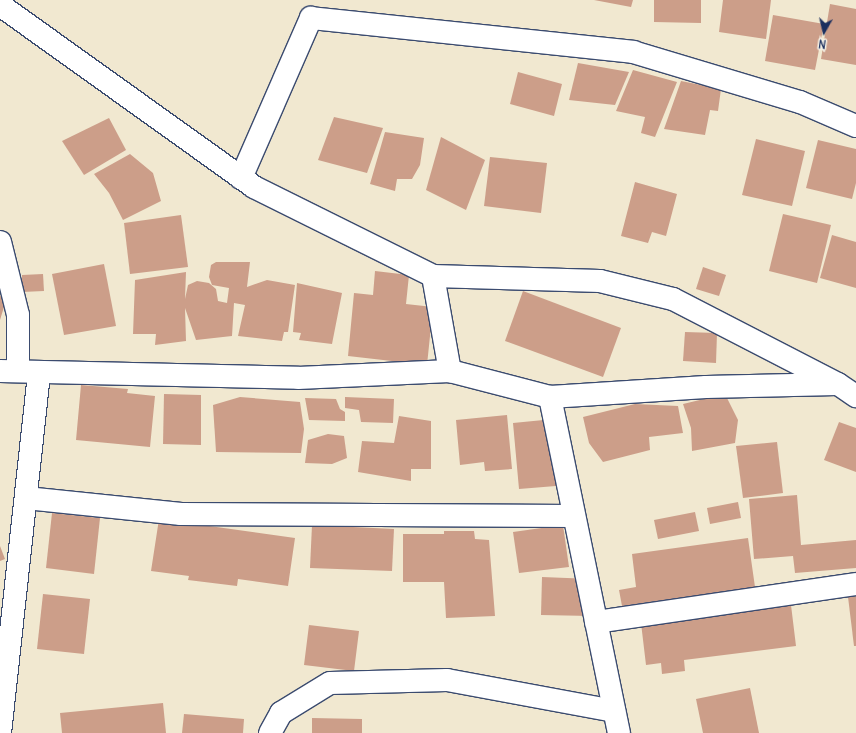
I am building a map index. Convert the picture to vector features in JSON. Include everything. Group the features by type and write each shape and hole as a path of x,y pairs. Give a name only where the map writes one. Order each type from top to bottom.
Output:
{"street":[{"path":"0,5 254,187 432,276 600,280 673,299 847,390"},
{"path":"241,178 311,18 633,52 800,102 856,126"},
{"path":"0,242 18,315 19,371 26,498 0,733"},
{"path":"432,276 450,371"},
{"path":"19,371 298,378 450,371 550,397 706,387 847,390"},
{"path":"550,397 619,733"},
{"path":"26,498 181,514 574,516"},
{"path":"596,622 856,584"},
{"path":"270,733 281,713 330,683 446,680 614,711"}],"building":[{"path":"594,0 633,0 631,7"},
{"path":"654,0 701,0 701,23 654,22"},
{"path":"723,0 771,0 766,39 719,32"},
{"path":"830,4 856,9 856,65 821,59"},
{"path":"773,15 824,24 815,70 765,61"},
{"path":"578,63 629,72 615,105 569,100"},
{"path":"633,70 677,82 655,137 641,133 645,117 616,111"},
{"path":"518,72 562,84 554,116 510,104"},
{"path":"681,81 721,89 718,111 710,110 705,135 664,129"},
{"path":"334,117 383,128 367,173 318,160"},
{"path":"109,118 126,150 84,175 62,141"},
{"path":"385,132 424,138 420,165 412,179 397,179 395,191 370,184"},
{"path":"441,137 485,160 466,210 426,190"},
{"path":"756,139 805,151 792,206 742,195"},
{"path":"818,140 856,149 856,183 852,199 806,188"},
{"path":"130,154 153,173 161,201 123,220 109,193 94,174"},
{"path":"490,157 547,163 541,213 484,206"},
{"path":"635,182 677,194 666,236 652,232 648,243 621,236"},
{"path":"783,214 831,225 817,283 769,271"},
{"path":"181,215 188,267 130,274 124,223"},
{"path":"832,235 856,242 856,288 820,278"},
{"path":"216,262 250,262 247,287 267,280 295,285 288,332 284,332 282,341 238,336 245,305 234,303 232,336 196,340 185,308 186,341 155,345 156,334 133,334 135,280 186,272 185,299 188,285 197,281 209,283 216,289 218,301 227,303 229,288 212,285 209,277 211,265"},
{"path":"104,264 116,326 64,335 52,274"},
{"path":"703,267 726,275 719,296 696,289"},
{"path":"375,271 409,275 406,304 433,307 427,365 348,356 354,293 373,295"},
{"path":"43,274 44,291 22,292 22,275"},
{"path":"297,283 342,293 332,344 299,340 301,333 293,332"},
{"path":"523,291 621,328 603,377 505,341"},
{"path":"0,296 7,297 0,320"},
{"path":"685,332 717,333 716,363 683,361"},
{"path":"81,385 128,389 127,393 155,396 150,447 76,440"},
{"path":"164,394 201,395 201,445 163,444"},
{"path":"725,394 738,420 735,443 692,451 691,428 683,404"},
{"path":"240,397 300,402 304,429 301,453 216,452 213,405"},
{"path":"345,397 394,399 393,423 361,422 359,410 345,408"},
{"path":"305,398 336,399 340,409 345,412 345,421 309,420"},
{"path":"635,404 678,406 683,433 649,437 650,450 603,462 589,443 583,417"},
{"path":"507,415 512,469 485,471 484,462 460,465 456,420"},
{"path":"399,416 431,421 431,469 411,469 411,481 358,472 362,441 394,443"},
{"path":"564,418 568,485 519,489 513,423"},
{"path":"839,422 856,428 856,472 824,460"},
{"path":"328,434 344,436 347,458 332,464 305,463 308,440"},
{"path":"777,442 783,493 743,498 736,446"},
{"path":"797,495 801,545 856,540 856,568 795,573 793,556 754,559 749,499"},
{"path":"738,502 741,518 710,524 707,508"},
{"path":"695,512 699,531 658,539 654,520"},
{"path":"52,513 100,518 94,574 46,568"},
{"path":"159,519 295,538 288,586 238,579 237,586 188,580 189,576 151,571"},
{"path":"312,525 394,529 392,571 310,568"},
{"path":"563,525 569,567 519,573 513,532"},
{"path":"444,531 474,531 475,539 489,540 495,616 446,618 444,582 403,582 403,534 444,534"},
{"path":"748,538 755,587 622,606 619,590 636,587 632,554"},
{"path":"0,546 5,559 0,561"},
{"path":"542,577 592,579 591,616 541,615"},
{"path":"43,594 90,599 84,654 37,649"},
{"path":"856,596 856,646 854,646 848,597"},
{"path":"791,605 796,646 684,660 685,671 662,674 661,663 646,665 641,623"},
{"path":"309,625 359,631 354,671 304,665"},
{"path":"750,688 759,733 703,733 696,699"},
{"path":"163,703 166,733 62,733 60,713"},
{"path":"184,714 244,719 243,733 182,733"},
{"path":"312,718 362,719 362,733 312,733"}]}
